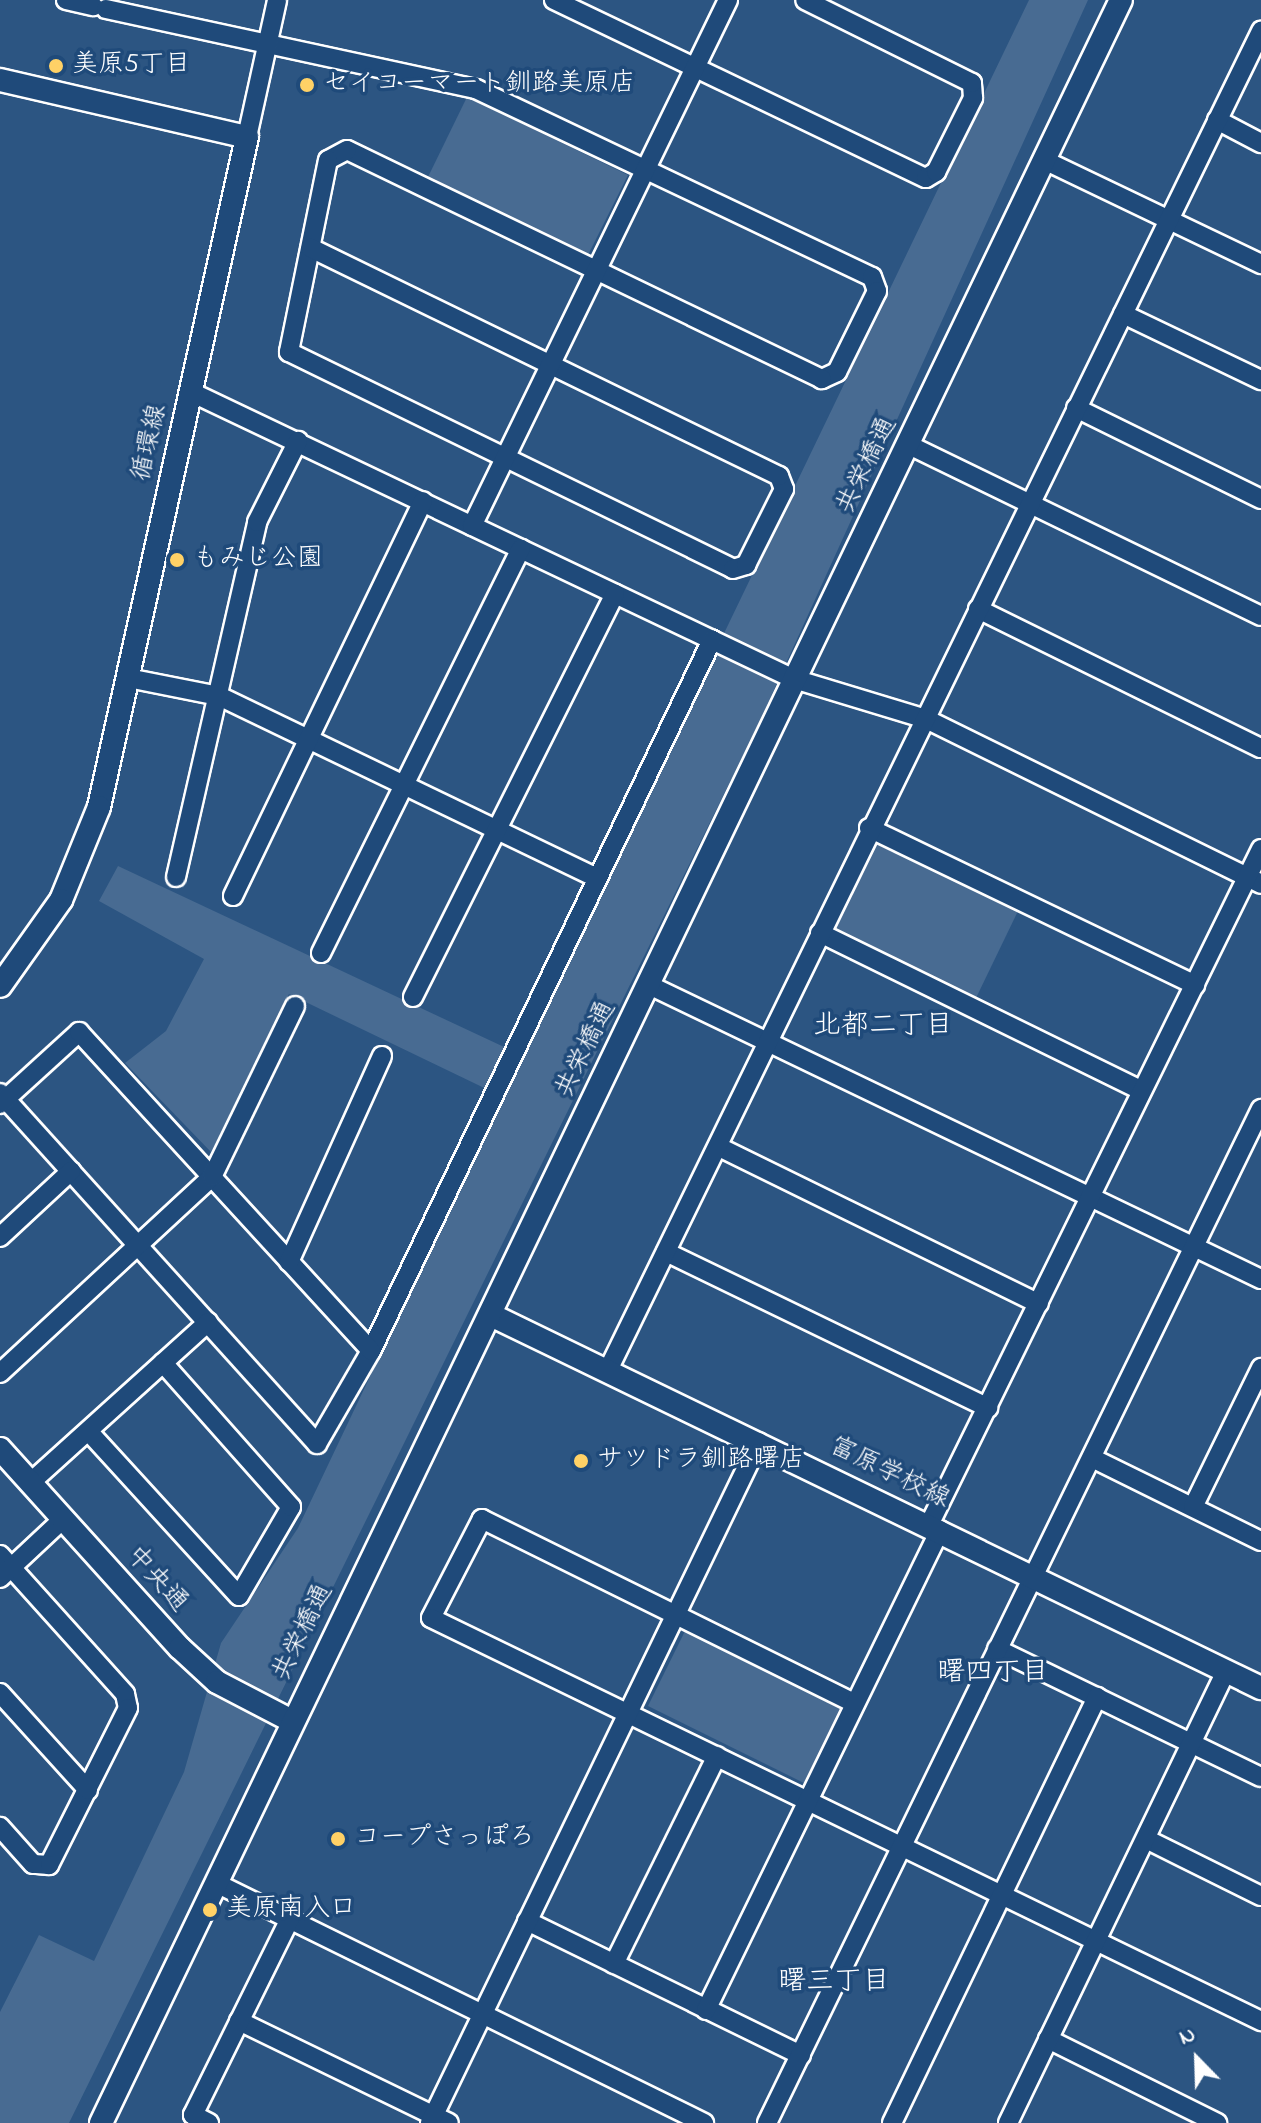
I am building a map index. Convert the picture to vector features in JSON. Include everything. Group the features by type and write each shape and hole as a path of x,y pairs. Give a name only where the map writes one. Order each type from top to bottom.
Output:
{"street":[{"path":"66,0 476,89 646,167 872,277 877,291 837,372 822,379 347,150 328,160 289,352 733,569 746,565 784,489 779,476 311,248"},
{"path":"0,80 247,137 277,0"},
{"path":"554,0 696,71 926,178 936,172 973,98 972,83 805,0"},
{"path":"472,526 728,0"},
{"name":"共栄橋通","path":"101,2123 1121,0"},
{"path":"609,1368 719,1147 869,828 926,719 1261,31"},
{"path":"1217,120 1261,143"},
{"name":"循環線","path":"0,986 61,900 83,853 128,678 247,137"},
{"path":"1044,160 1261,264"},
{"path":"1123,314 1261,380"},
{"path":"191,392 794,679 926,719 1254,881"},
{"path":"1076,408 1261,499"},
{"path":"176,877 257,522 298,441"},
{"path":"909,445 1261,616"},
{"path":"233,896 423,501"},
{"path":"321,953 521,549"},
{"path":"413,997 615,594"},
{"path":"978,609 1261,748"},
{"path":"371,1351 79,1032 2,1098 317,1444 371,1351 712,640"},
{"path":"128,678 219,696 597,878"},
{"path":"869,828 1195,985"},
{"path":"706,2010 1140,1090 1254,881 1261,849"},
{"path":"820,933 1140,1090"},
{"path":"649,985 1261,1279"},
{"path":"0,1373 212,1177 295,1006"},
{"path":"289,1262 382,1056"},
{"path":"767,2123 1261,1109"},
{"path":"719,1147 1039,1304"},
{"path":"0,1237 71,1171"},
{"path":"666,1252 988,1408"},
{"name":"富原学校線","path":"491,1315 609,1368 1261,1688"},
{"path":"30,1483 208,1322"},
{"path":"89,1432 239,1596 291,1507 163,1363"},
{"path":"1193,1507 1261,1368"},
{"path":"1243,1403 1261,1411"},
{"path":"239,2021 438,2121 482,2013 678,1615 759,1442"},
{"name":"中央通","path":"0,1449 217,1682 292,1721"},
{"path":"1092,1458 1261,1541"},
{"path":"0,1827 33,1864 49,1865 128,1708 125,1694 4,1567 63,1519"},
{"path":"852,1702 482,1519 431,1618 1261,2021"},
{"path":"997,1649 1261,1777"},
{"path":"1008,2123 1226,1671"},
{"path":"0,1693 88,1790"},
{"path":"892,2123 1097,1697"},
{"path":"614,1964 717,1756"},
{"path":"1146,1839 1261,1896"},
{"path":"216,1883 704,2123"},
{"path":"209,2123 193,2115 290,1919"},
{"path":"527,1921 801,2055"},
{"path":"1048,2039 1217,2123"}],"shaded area":[{"path":"1029,0 1088,0 757,727 69,2123 0,2123 0,2012 39,1935 94,1961 184,1772 221,1643 298,1528 503,1097 289,994 211,1152 125,1063 166,1031 204,959 99,901 118,866 521,1055"},
{"path":"467,97 628,175 588,255 428,177"},
{"path":"876,844 1018,911 976,998 834,930"},
{"path":"685,1631 842,1707 804,1783 648,1706"}],"place":[{"name":"美原5丁目","path":"56,66"},
{"name":"セイコーマート釧路美原店","path":"307,85"},
{"name":"もみじ公園","path":"177,560"},
{"name":"サツドラ釧路曙店","path":"581,1461"},
{"name":"コープさっぽろ","path":"338,1839"},
{"name":"美原南入口","path":"210,1910"}],"district":[{"name":"北都二丁目","path":"883,1027"},
{"name":"曙四丁目","path":"993,1674"},
{"name":"曙三丁目","path":"834,1983"}]}
